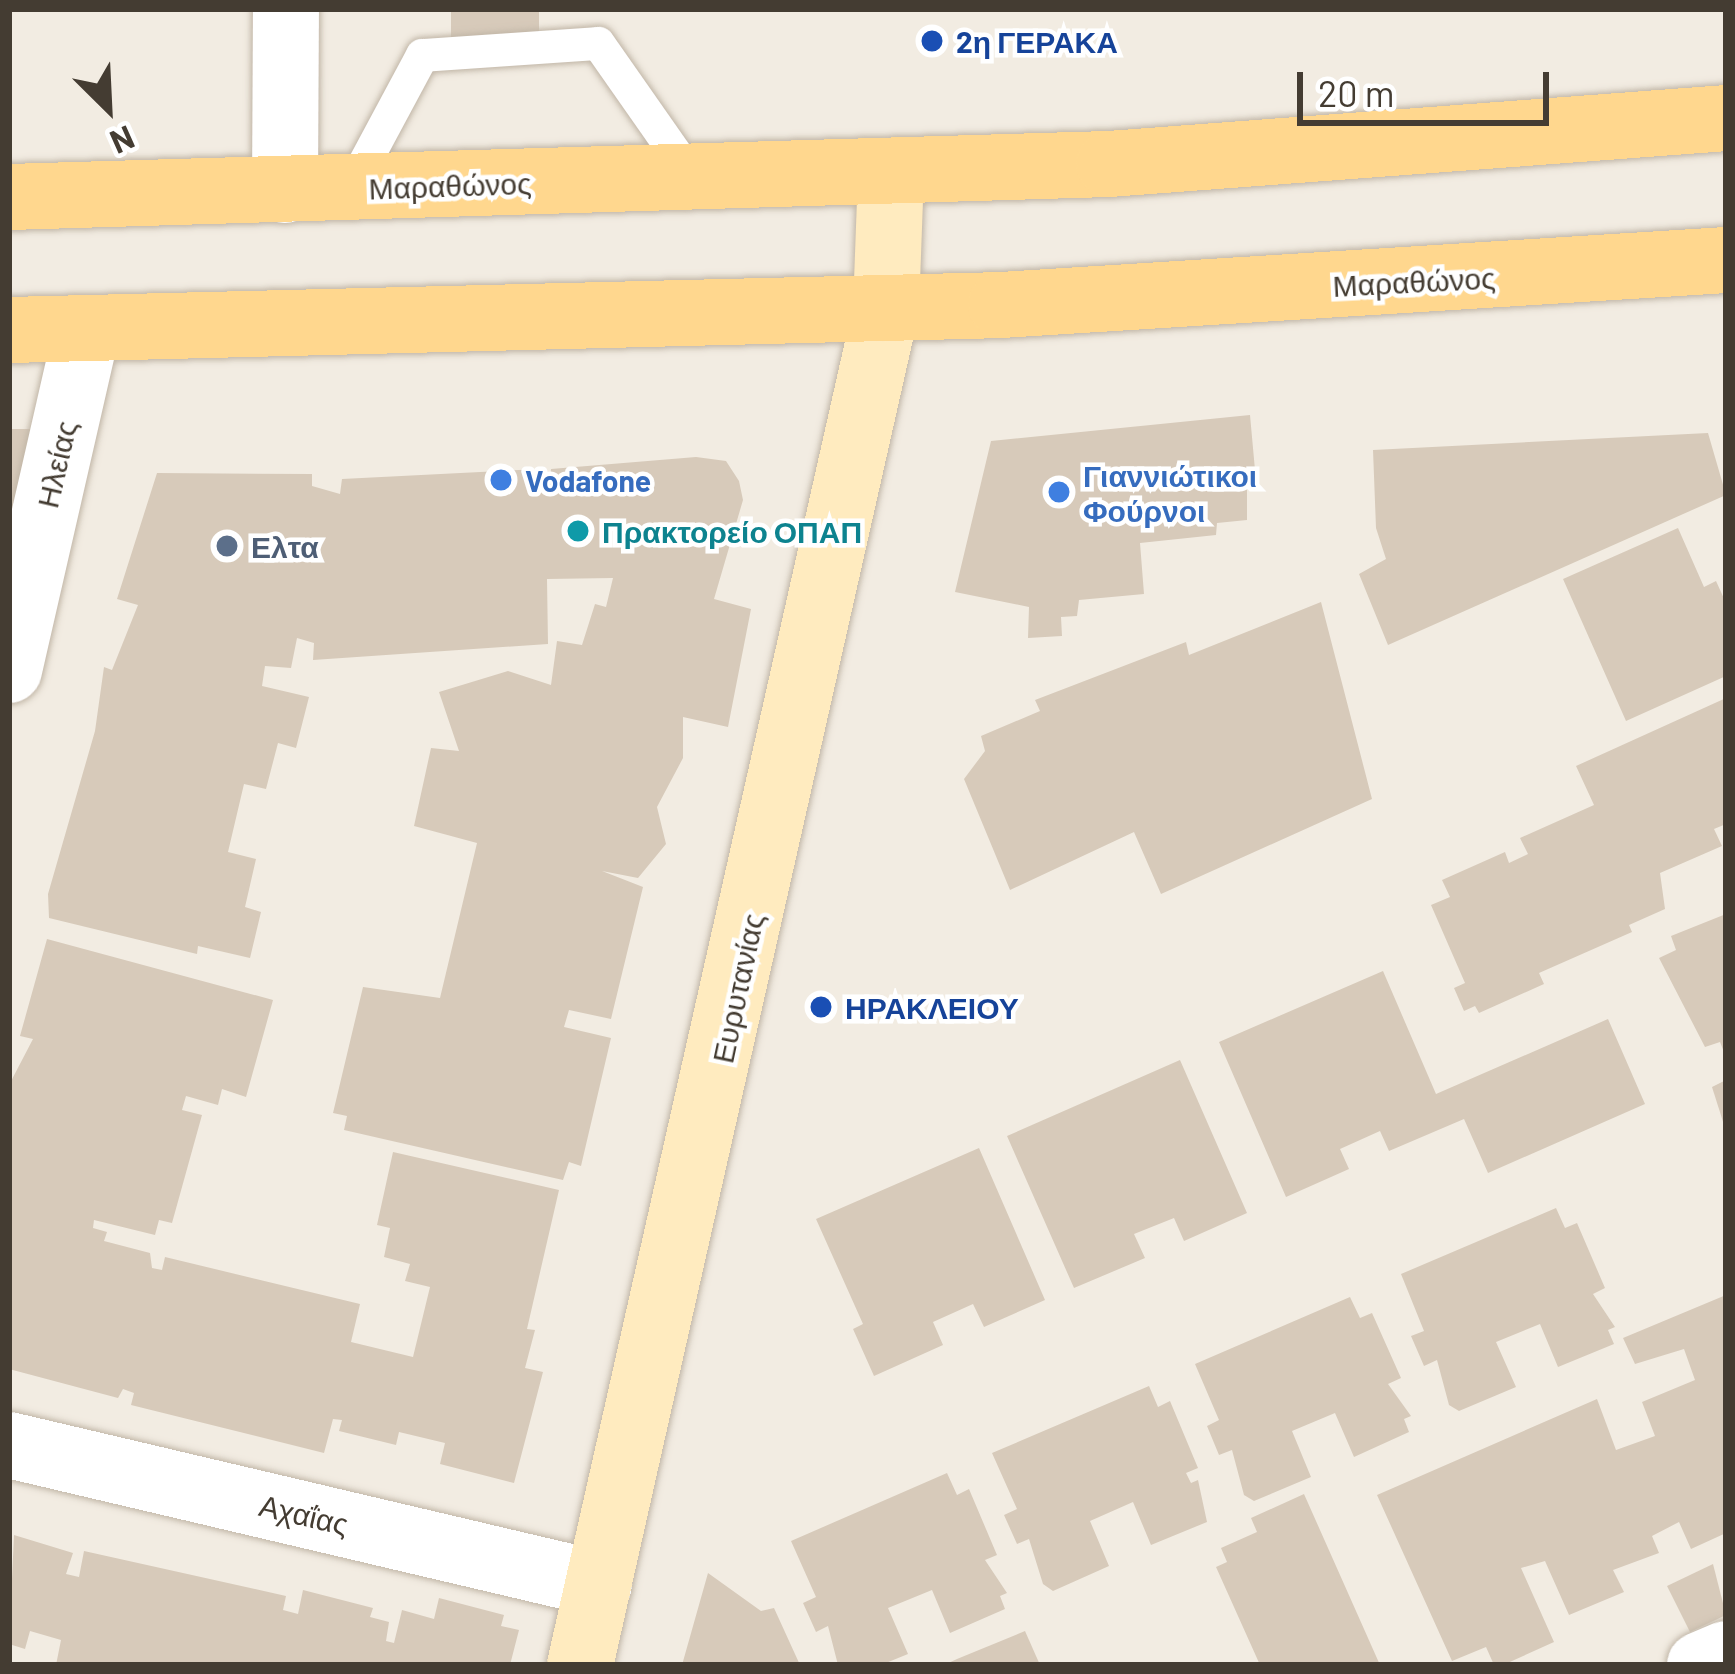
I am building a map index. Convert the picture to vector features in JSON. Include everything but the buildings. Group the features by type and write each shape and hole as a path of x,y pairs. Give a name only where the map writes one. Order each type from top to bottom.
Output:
{"main road":[{"name":"Μαραθώνος","path":"9,197 1109,164 1726,118"},
{"name":"Μαραθώνος","path":"9,330 886,309 1726,260"}],"street":[{"path":"285,190 286,9"},
{"path":"886,309 891,171"},
{"name":"Ευρυτανίας","path":"580,1665 886,309"},
{"name":"Ηλείας","path":"9,670 87,329"},
{"name":"Αχαΐας","path":"9,1445 599,1584"},
{"path":"1700,1665 1726,1654"}],"lane":[{"path":"350,189 422,55 598,44 692,177"}],"place":[{"name":"2η ΓΕΡΑΚΑ","path":"932,41"},
{"name":"Vodafone","path":"501,480"},
{"name":"Γιαννιώτικοι Φούρνοι","path":"1059,492"},
{"name":"Πρακτορείο ΟΠΑΠ","path":"578,531"},
{"name":"Ελτα","path":"227,546"},
{"name":"ΗΡΑΚΛΕΙΟΥ","path":"821,1007"}]}
